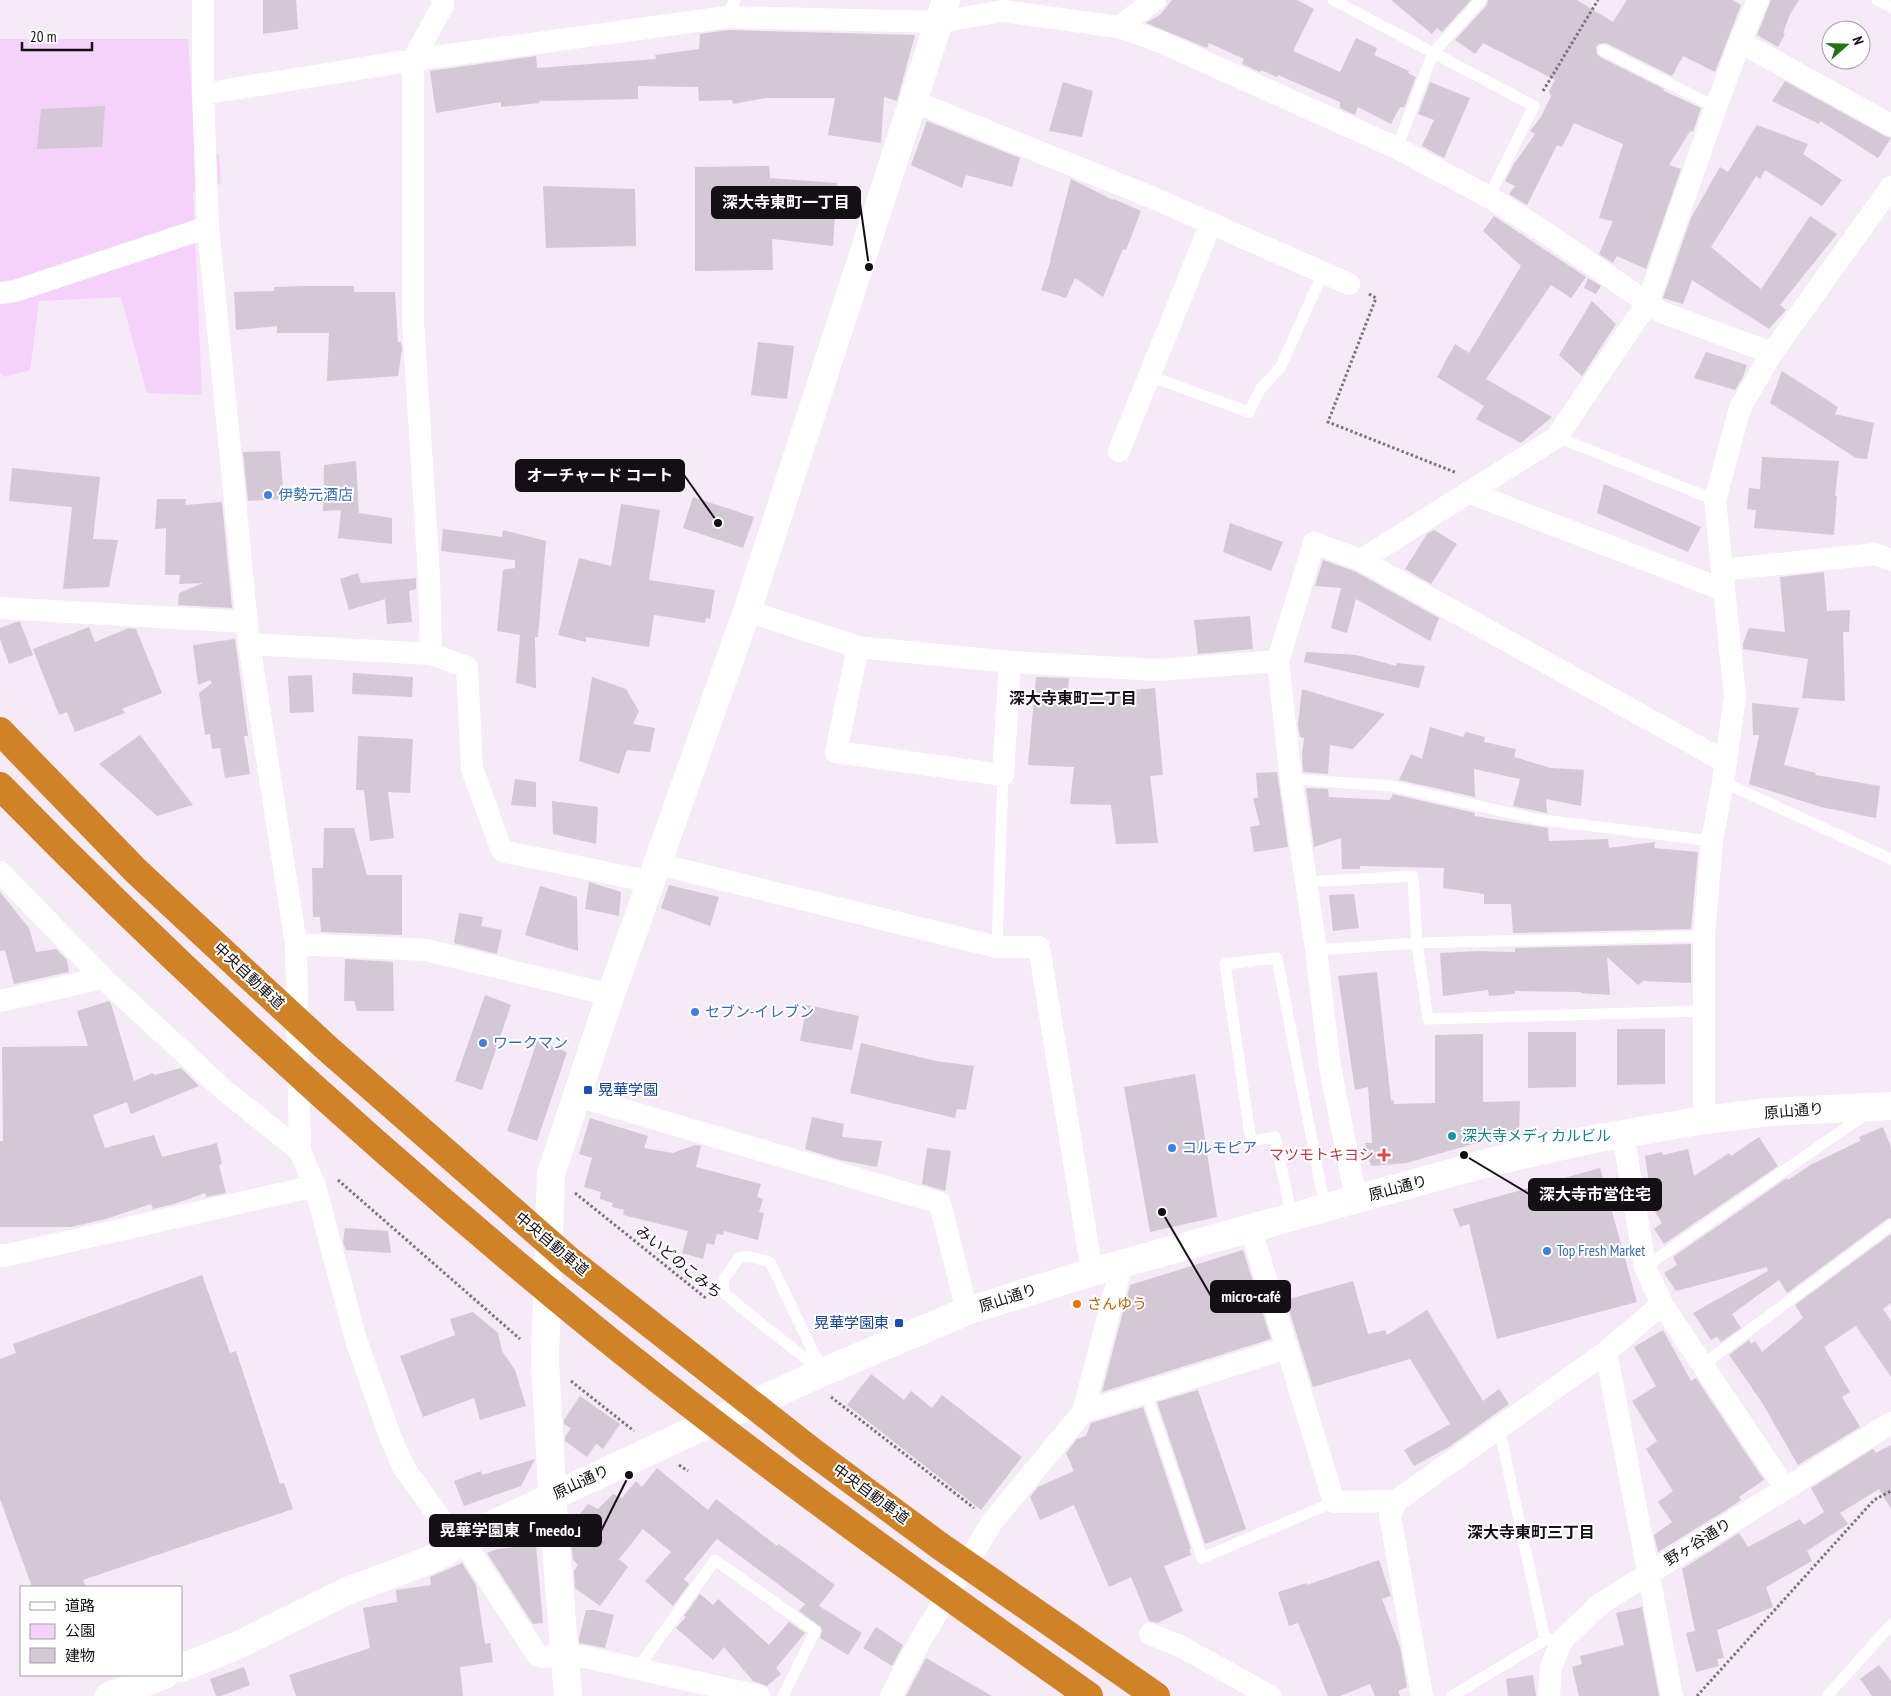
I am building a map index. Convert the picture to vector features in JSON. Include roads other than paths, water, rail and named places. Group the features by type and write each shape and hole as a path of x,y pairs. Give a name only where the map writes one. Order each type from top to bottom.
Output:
{"highway":[{"name":"中央自動車道","path":"0,731 136,871 329,1050 570,1261 821,1458 940,1546 1156,1696"},
{"path":"0,786 92,880 221,1003 392,1157 596,1330 760,1458 928,1582 1089,1696"}],"street":[{"path":"203,0 203,94 208,227 246,622 296,953 298,1127 300,1151 315,1186 356,1340 390,1436 404,1468 443,1522 472,1554 537,1655 585,1657 759,1696"},
{"path":"431,654 429,577 413,322 413,60 443,5 442,0"},
{"path":"1119,27 1155,0"},
{"path":"1360,560 1557,437 1648,302 1716,107 1758,0"},
{"path":"203,94 731,8 1002,11 1119,27 1161,42 1398,148 1489,197 1661,312 1772,353"},
{"path":"568,1696 553,1496 545,1352 551,1174 611,994 747,611 943,11"},
{"path":"1740,42 1891,125"},
{"path":"913,101 1151,196 1349,284"},
{"path":"1704,1120 1704,936 1712,841 1725,772 1735,697 1715,500 1740,408 1772,353 1891,187"},
{"path":"1119,451 1211,223"},
{"path":"0,293 15,291 208,227"},
{"path":"1474,489 1723,580 1875,554 1891,560"},
{"path":"1356,1199 1330,1068 1316,950 1291,779 1278,661 1314,543 1360,560 1725,772"},
{"path":"0,608 246,622"},
{"path":"747,611 858,647 1010,662 1158,670 1278,661"},
{"path":"249,644 431,654 467,667 472,769 502,851 655,873 997,947 1039,947 1092,1272"},
{"path":"858,647 836,752 1003,775 1010,662"},
{"path":"0,872 103,978 223,1090 300,1151"},
{"path":"296,953 426,950 611,994"},
{"path":"0,1001 103,978"},
{"path":"577,1096 940,1203 967,1311"},
{"name":"原山通り","path":"182,1668 236,1646 347,1592 422,1563 462,1542 476,1532 662,1445 818,1384 967,1311 1092,1272 1250,1230 1491,1162 1623,1134 1704,1120 1769,1112 1885,1105"},
{"path":"1623,1134 1645,1267 1662,1304 1704,1364 1785,1488"},
{"path":"0,1255 14,1254 315,1186"},
{"path":"1250,1230 1334,1502 1396,1501"},
{"path":"891,1696 920,1641 990,1526 1083,1412 1122,1264"},
{"path":"1422,1696 1390,1516 1396,1501 1606,1352 1662,1304"},
{"path":"1083,1412 1287,1348"},
{"path":"1606,1352 1672,1696"},
{"name":"野ヶ谷通り","path":"1549,1696 1554,1639 1600,1604 1891,1423"},
{"path":"1150,1634 1180,1646 1270,1696"},
{"path":"109,1696 162,1676"}],"lane":[{"path":"1333,0 1534,106 1489,197"},
{"path":"1398,148 1434,53 1481,0"},
{"path":"1877,0 1891,7"},
{"path":"1604,50 1716,107"},
{"path":"1149,376 1249,412 1261,388 1280,368 1322,273"},
{"path":"1557,437 1715,500"},
{"path":"1725,772 1891,859"},
{"path":"997,947 1003,775"},
{"path":"1291,779 1391,786 1536,819 1712,841"},
{"path":"1306,882 1413,876 1417,943 1428,1019 1704,1011"},
{"path":"1316,950 1417,943 1704,936"},
{"path":"1292,1218 1275,1137 1251,1141 1225,964 1276,958 1325,1208"},
{"path":"1645,1267 1885,1105"},
{"path":"1704,1364 1891,1225"},
{"path":"747,1256 770,1262 818,1384 724,1293 723,1280 739,1258 747,1256"},
{"path":"1146,1393 1202,1558 1334,1502"},
{"path":"1452,1696 1554,1639 1499,1427"},
{"path":"638,1668 715,1560 815,1631 783,1696"},
{"path":"1827,1696 1891,1625"}],"place":[{"name":"深大寺東町一丁目","path":"869,267"},
{"name":"伊勢元酒店","path":"268,495"},
{"name":"オーチャード コート","path":"718,523"},
{"name":"セブン-イレブン","path":"695,1012"},
{"name":"ワークマン","path":"483,1043"},
{"name":"晃華学園","path":"588,1090"},
{"name":"深大寺メディカルビル","path":"1452,1136"},
{"name":"コルモピア","path":"1172,1148"},
{"name":"マツモトキヨシ","path":"1384,1155"},
{"name":"深大寺市営住宅","path":"1464,1155"},
{"name":"micro-café","path":"1162,1212"},
{"name":"Top Fresh Market","path":"1547,1251"},
{"name":"さんゆう","path":"1077,1304"},
{"name":"晃華学園東","path":"899,1323"},
{"name":"晃華学園東「meedo」","path":"629,1475"}],"district":[{"name":"深大寺東町二丁目","path":"1073,698"},
{"name":"深大寺東町三丁目","path":"1531,1532"}]}
